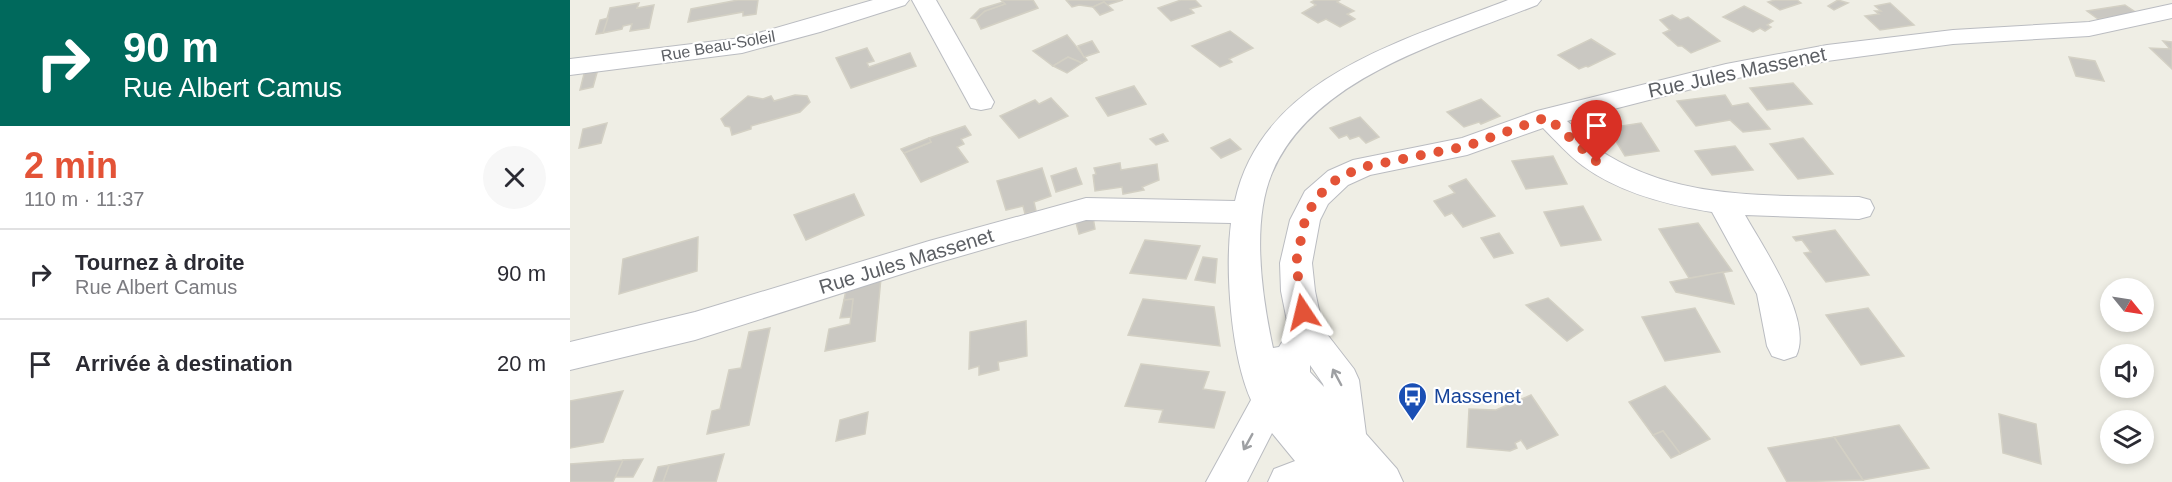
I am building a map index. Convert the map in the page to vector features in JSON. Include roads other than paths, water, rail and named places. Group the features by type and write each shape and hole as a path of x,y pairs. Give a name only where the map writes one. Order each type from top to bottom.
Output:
{"street":[{"name":"Rue Beau-Soleil","path":"570,66 742,45 811,27 897,0"},
{"path":"924,0 981,102"},
{"path":"1383,482 1342,464 1281,388 1252,332 1244,263 1247,212 1257,173 1271,147 1293,120 1332,85 1374,62 1529,0"},
{"name":"Rue Jules Massenet","path":"1342,464 1341,380 1307,334 1298,291 1296,263 1305,220 1316,198 1338,178 1363,167 1467,146 1547,117 1726,72 1827,53 1953,37 2089,29 2172,11"},
{"path":"1547,117 1597,162 1630,181 1676,196 1723,204 1859,208"},
{"path":"1723,204 1774,294 1784,346"},
{"name":"Rue Jules Massenet","path":"570,356 695,326 929,253 1086,208 1247,212"},
{"path":"1226,482 1281,388 1293,353 1307,334"},
{"path":"1288,482 1342,464"}],"place":[{"name":"Massenet","path":"1413,422"}]}
